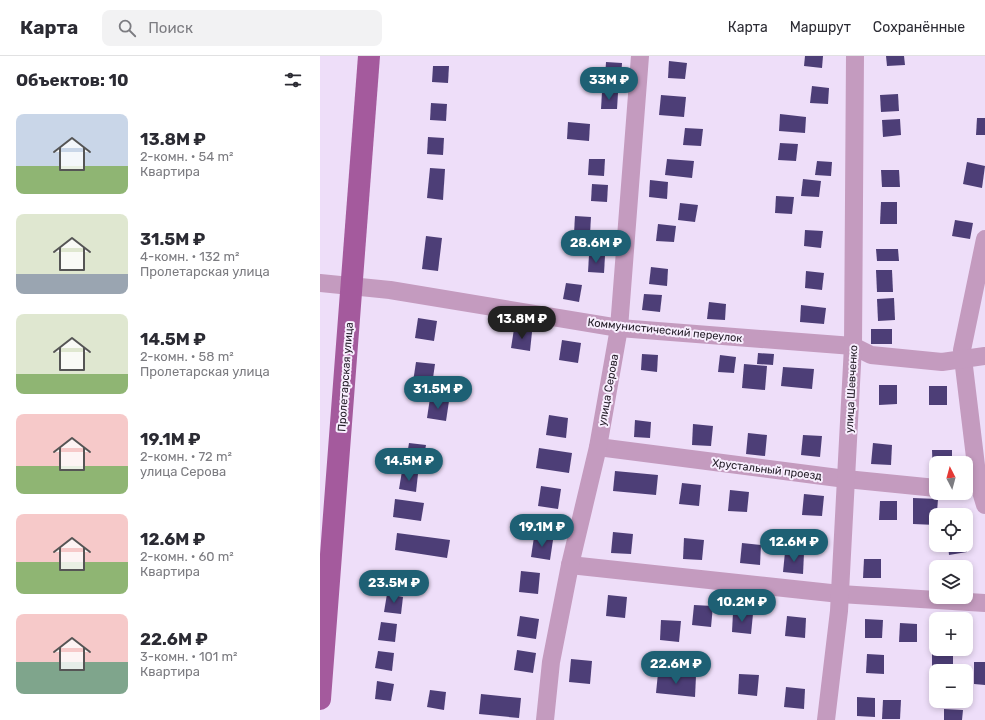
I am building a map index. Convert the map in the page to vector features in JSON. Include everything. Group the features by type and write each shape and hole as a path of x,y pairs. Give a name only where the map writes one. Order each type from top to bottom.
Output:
{"main road":[{"name":"Пролетарская улица","path":"320,699 369,56"}],"street":[{"name":"улица Серова","path":"545,720 551,662 570,565 598,447 619,328 640,56"},
{"name":"улица Шевченко","path":"826,720 840,594 853,346 855,56"},
{"path":"977,496 978,482 962,350 985,239"},
{"name":"Коммунистический переулок","path":"320,283 390,290 619,328 853,346 871,355 942,362 985,356"},
{"name":"Хрустальный проезд","path":"598,447 846,479 929,487"},
{"path":"570,565 840,594 985,603"}],"building":[{"path":"805,56 823,56 822,68 804,66"},
{"path":"886,56 904,56 905,65 887,66"},
{"path":"669,61 687,63 685,79 668,78"},
{"path":"606,62 622,63 621,79 605,78"},
{"path":"433,66 449,66 448,83 432,82"},
{"path":"812,86 829,88 828,104 810,103"},
{"path":"602,92 618,93 617,109 601,109"},
{"path":"898,94 899,111 881,112 880,95"},
{"path":"661,95 686,97 684,117 659,115"},
{"path":"431,103 447,104 446,121 430,120"},
{"path":"780,114 806,117 805,133 779,131"},
{"path":"977,118 985,118 985,135 976,135"},
{"path":"900,119 901,135 883,137 882,120"},
{"path":"568,122 590,124 589,141 567,139"},
{"path":"685,128 703,129 701,146 683,145"},
{"path":"428,137 444,138 443,155 427,154"},
{"path":"780,143 798,144 796,161 778,160"},
{"path":"589,159 605,159 604,176 588,175"},
{"path":"667,159 694,161 692,178 665,175"},
{"path":"817,161 832,162 831,176 815,175"},
{"path":"967,162 985,166 982,188 963,184"},
{"path":"430,168 445,169 443,200 427,198"},
{"path":"881,170 899,170 900,187 882,187"},
{"path":"803,179 821,181 819,197 801,196"},
{"path":"650,180 668,182 667,199 649,197"},
{"path":"592,184 608,185 607,202 591,201"},
{"path":"776,196 794,197 792,214 775,213"},
{"path":"881,202 897,202 897,224 880,224"},
{"path":"680,203 698,205 695,222 678,220"},
{"path":"575,216 591,217 590,234 574,233"},
{"path":"955,220 973,223 970,239 952,236"},
{"path":"658,224 676,226 674,242 656,241"},
{"path":"805,230 823,231 821,248 804,246"},
{"path":"426,236 442,238 438,271 422,269"},
{"path":"876,249 898,249 899,261 877,261"},
{"path":"589,255 605,256 604,273 588,272"},
{"path":"651,267 668,269 667,286 649,284"},
{"path":"876,270 892,270 893,292 877,292"},
{"path":"806,271 824,273 822,290 805,288"},
{"path":"566,283 582,285 579,302 563,299"},
{"path":"644,294 662,295 660,312 642,310"},
{"path":"894,298 895,320 878,321 877,299"},
{"path":"709,302 726,304 725,320 707,319"},
{"path":"801,305 826,308 824,324 800,322"},
{"path":"418,318 437,321 434,341 415,338"},
{"path":"514,329 532,332 530,351 511,348"},
{"path":"871,329 892,329 892,344 871,344"},
{"path":"562,340 581,343 578,363 559,360"},
{"path":"758,353 774,354 773,365 757,364"},
{"path":"642,354 658,355 657,372 641,370"},
{"path":"720,355 736,357 734,373 718,372"},
{"path":"416,362 435,364 432,385 413,382"},
{"path":"744,364 767,366 765,390 742,388"},
{"path":"783,367 814,369 812,389 781,386"},
{"path":"879,385 897,385 897,404 879,405"},
{"path":"929,386 947,386 947,405 929,405"},
{"path":"430,398 449,401 446,421 427,418"},
{"path":"549,415 568,418 566,438 546,435"},
{"path":"635,420 651,422 650,438 634,437"},
{"path":"693,424 713,426 711,446 692,445"},
{"path":"748,433 767,435 765,456 746,454"},
{"path":"803,435 822,436 820,457 801,455"},
{"path":"409,443 426,445 423,464 406,461"},
{"path":"873,443 892,445 891,465 871,464"},
{"path":"539,448 572,453 569,473 536,468"},
{"path":"932,450 952,450 952,456 932,456"},
{"path":"402,471 418,474 416,492 399,489"},
{"path":"615,471 658,475 656,495 613,491"},
{"path":"682,483 701,485 699,506 679,504"},
{"path":"541,486 561,489 558,509 538,506"},
{"path":"730,490 749,492 747,512 728,511"},
{"path":"804,494 824,496 822,516 802,515"},
{"path":"913,498 938,500 937,508 929,508 929,525 913,524"},
{"path":"395,499 424,503 421,521 393,517"},
{"path":"880,501 897,501 897,520 879,520"},
{"path":"613,532 633,534 631,554 611,553"},
{"path":"397,533 450,540 447,558 395,550"},
{"path":"534,537 553,540 550,560 531,557"},
{"path":"684,538 704,540 702,560 683,559"},
{"path":"742,543 761,545 760,565 740,563"},
{"path":"785,552 804,553 803,574 783,572"},
{"path":"949,552 967,552 949,555"},
{"path":"864,559 881,559 881,578 863,578"},
{"path":"521,571 540,573 538,594 519,592"},
{"path":"387,594 403,597 401,614 384,612"},
{"path":"608,595 627,597 625,618 606,616"},
{"path":"694,605 713,606 711,627 692,625"},
{"path":"733,612 753,614 751,634 732,632"},
{"path":"520,616 539,619 536,639 517,636"},
{"path":"787,616 806,618 805,638 785,636"},
{"path":"865,619 883,620 882,638 865,638"},
{"path":"661,620 681,621 679,642 660,640"},
{"path":"381,622 397,624 395,642 378,640"},
{"path":"900,623 917,624 917,642 899,642"},
{"path":"517,650 536,653 533,673 514,670"},
{"path":"378,651 394,653 392,671 375,668"},
{"path":"867,654 884,655 884,674 866,673"},
{"path":"932,656 953,656 953,664 932,664"},
{"path":"571,659 592,661 590,684 569,682"},
{"path":"974,662 985,662 985,685 974,684"},
{"path":"658,673 696,676 695,697 656,693"},
{"path":"739,674 759,675 757,696 738,694"},
{"path":"377,681 394,684 391,701 375,699"},
{"path":"786,687 805,689 804,709 784,707"},
{"path":"430,690 446,692 444,710 427,707"},
{"path":"481,694 521,698 519,718 479,714"},
{"path":"857,697 875,698 875,717 857,716"},
{"path":"883,700 901,700 900,719 882,719"},
{"path":"944,709 963,710 962,720 944,720"}]}
